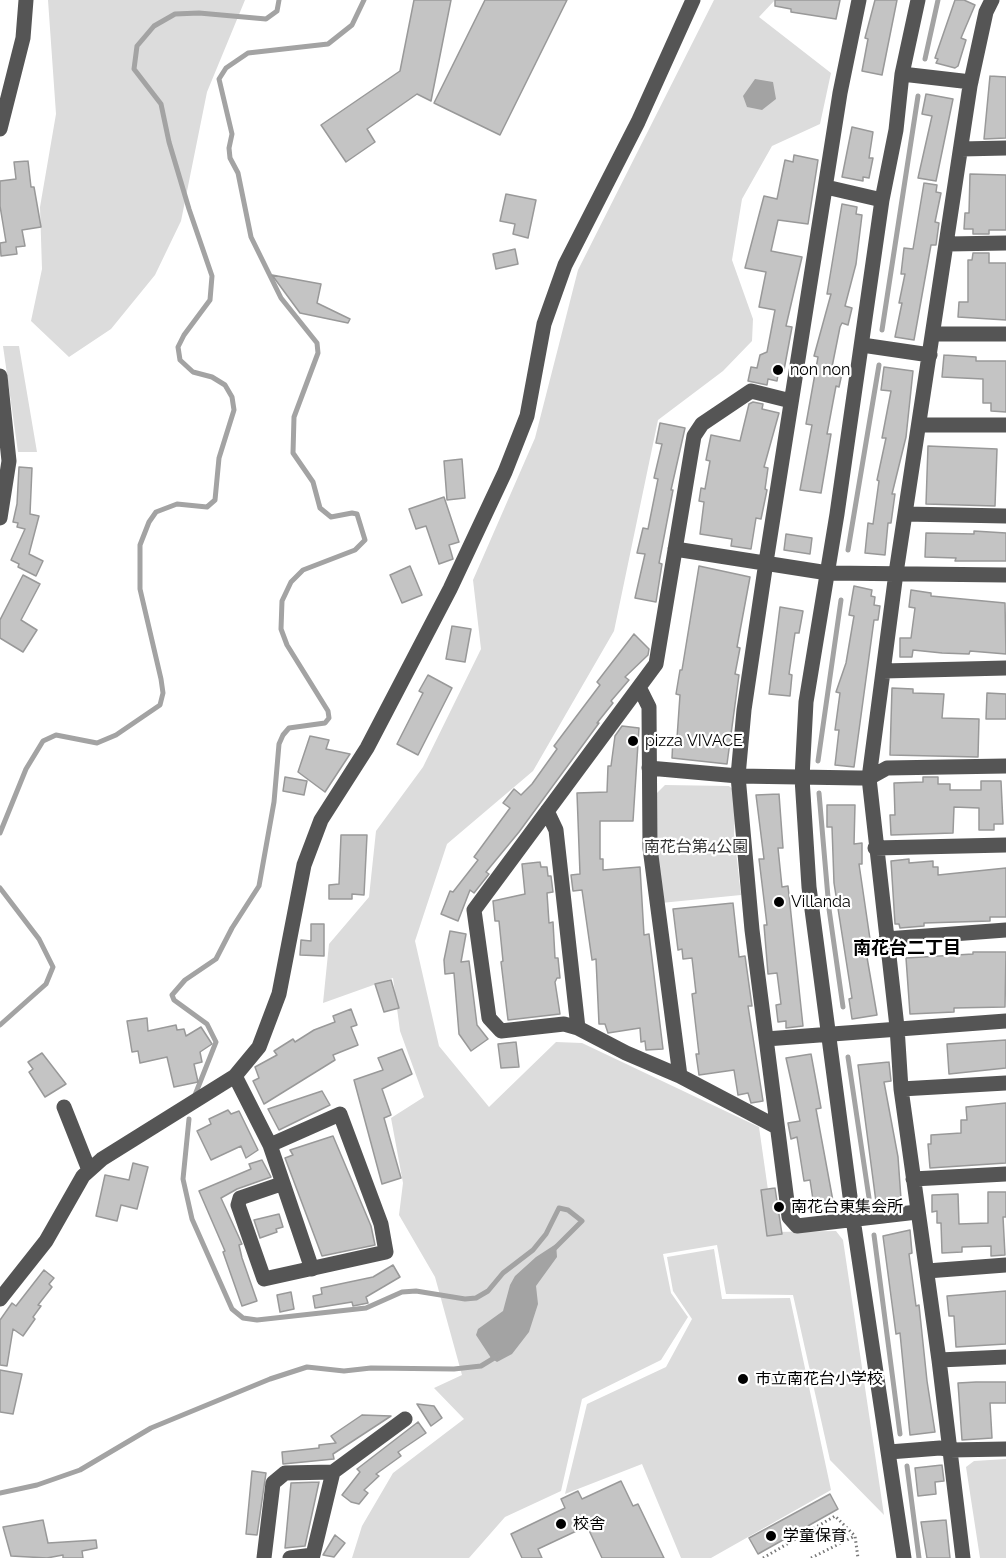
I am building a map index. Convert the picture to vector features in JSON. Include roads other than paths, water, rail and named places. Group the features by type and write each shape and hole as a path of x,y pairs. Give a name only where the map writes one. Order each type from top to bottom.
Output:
{"street":[{"path":"0,129 23,38 26,0"},
{"path":"0,1299 46,1241 82,1176 102,1159 235,1076 259,1047 279,994 304,865 321,820 367,747 450,589 505,472 527,416 544,324 565,264 638,122 693,0"},
{"path":"859,0 840,93 791,401 744,710 738,776 752,930 775,1126 789,1217 797,1226 917,1212"},
{"path":"904,1558 853,1219 810,887 802,778 806,702 828,573 882,200 896,130 902,74 918,0"},
{"path":"963,1558 939,1360 901,1089 897,1027 875,848 869,778 896,573 971,82 986,12 992,0"},
{"path":"902,74 971,82"},
{"path":"961,149 1006,148"},
{"path":"826,188 882,200"},
{"path":"948,244 1006,243"},
{"path":"934,334 1006,334"},
{"path":"862,345 930,355"},
{"path":"0,376 9,461 0,518"},
{"path":"775,1126 680,1076 626,1053 578,1028 564,1024 501,1031 489,1018 474,910 656,664 694,436 702,424 751,391 791,401"},
{"path":"920,424 1006,425"},
{"path":"905,514 1006,516"},
{"path":"675,549 828,573 1006,575"},
{"path":"883,670 1006,668"},
{"path":"640,688 650,707 650,848 680,1076"},
{"path":"650,768 738,776 869,778 887,768 1006,766"},
{"path":"547,811 556,830 578,1028"},
{"path":"875,848 1006,845"},
{"path":"886,939 1006,930"},
{"path":"766,1039 1006,1020"},
{"path":"235,1076 270,1145 281,1184 312,1269"},
{"path":"901,1089 1006,1083"},
{"path":"63,1107 89,1170"},
{"path":"270,1145 340,1114 381,1224 386,1252 264,1279 238,1205 240,1198 281,1184"},
{"path":"913,1179 1006,1174"},
{"path":"927,1271 1006,1265"},
{"path":"939,1360 1006,1357"},
{"path":"264,1558 273,1483 285,1473 333,1472 405,1419"},
{"path":"889,1452 940,1448 950,1450 1006,1449"},
{"path":"290,1558 313,1556 333,1472"}],"waterway":[{"path":"0,833 26,769 43,741 56,735 97,743 116,735 160,705 163,693 161,679 140,589 140,545 149,522 156,512 177,504 207,507 215,500 219,458 234,410 232,397 225,385 212,377 193,372 180,360 178,347 210,300 212,276 169,142 161,104 134,69 137,46 154,26 175,14 199,13 266,19 277,11 279,0"},
{"path":"195,1095 216,1042 207,1024 174,1000 172,995 185,980 216,959 232,928 259,886 274,802 279,744 283,735 289,728 325,723 329,718 328,711 287,645 281,629 282,601 291,582 303,570 355,550 365,540 357,514 331,517 320,508 313,482 293,453 294,417 318,353 317,343 281,298 251,237 238,173 230,158 229,148 232,134 219,79 226,68 248,53 328,44 352,25 364,0"},
{"path":"925,59 938,0"},
{"path":"882,330 918,96"},
{"path":"848,550 879,365"},
{"path":"818,761 841,600"},
{"path":"819,793 829,909 843,1007"},
{"path":"0,888 39,939 53,967 46,984 0,1025"},
{"path":"848,1057 869,1198"},
{"path":"189,1119 183,1179 192,1219 232,1309 243,1318 257,1320 366,1308 402,1292 416,1291 465,1299 476,1298 488,1291 503,1273 533,1250 546,1234 559,1208 568,1210 582,1221 553,1250"},
{"path":"874,1235 900,1434"},
{"path":"0,1493 37,1485 80,1470 151,1428 270,1379 307,1367 344,1371 371,1368 454,1369 481,1366 499,1355"},
{"path":"907,1466 919,1558"}],"place":[{"name":"non non","path":"778,370"},
{"name":"pizza VIVACE","path":"633,741"},
{"name":"Villanda","path":"779,902"},
{"name":"南花台東集会所","path":"779,1207"},
{"name":"市立南花台小学校","path":"743,1379"},
{"name":"校舎","path":"561,1524"},
{"name":"学童保育","path":"771,1536"}],"district":[{"name":"南花台二丁目","path":"907,949"}],"park label":[{"name":"南花台第4公園","path":"696,847"}]}
